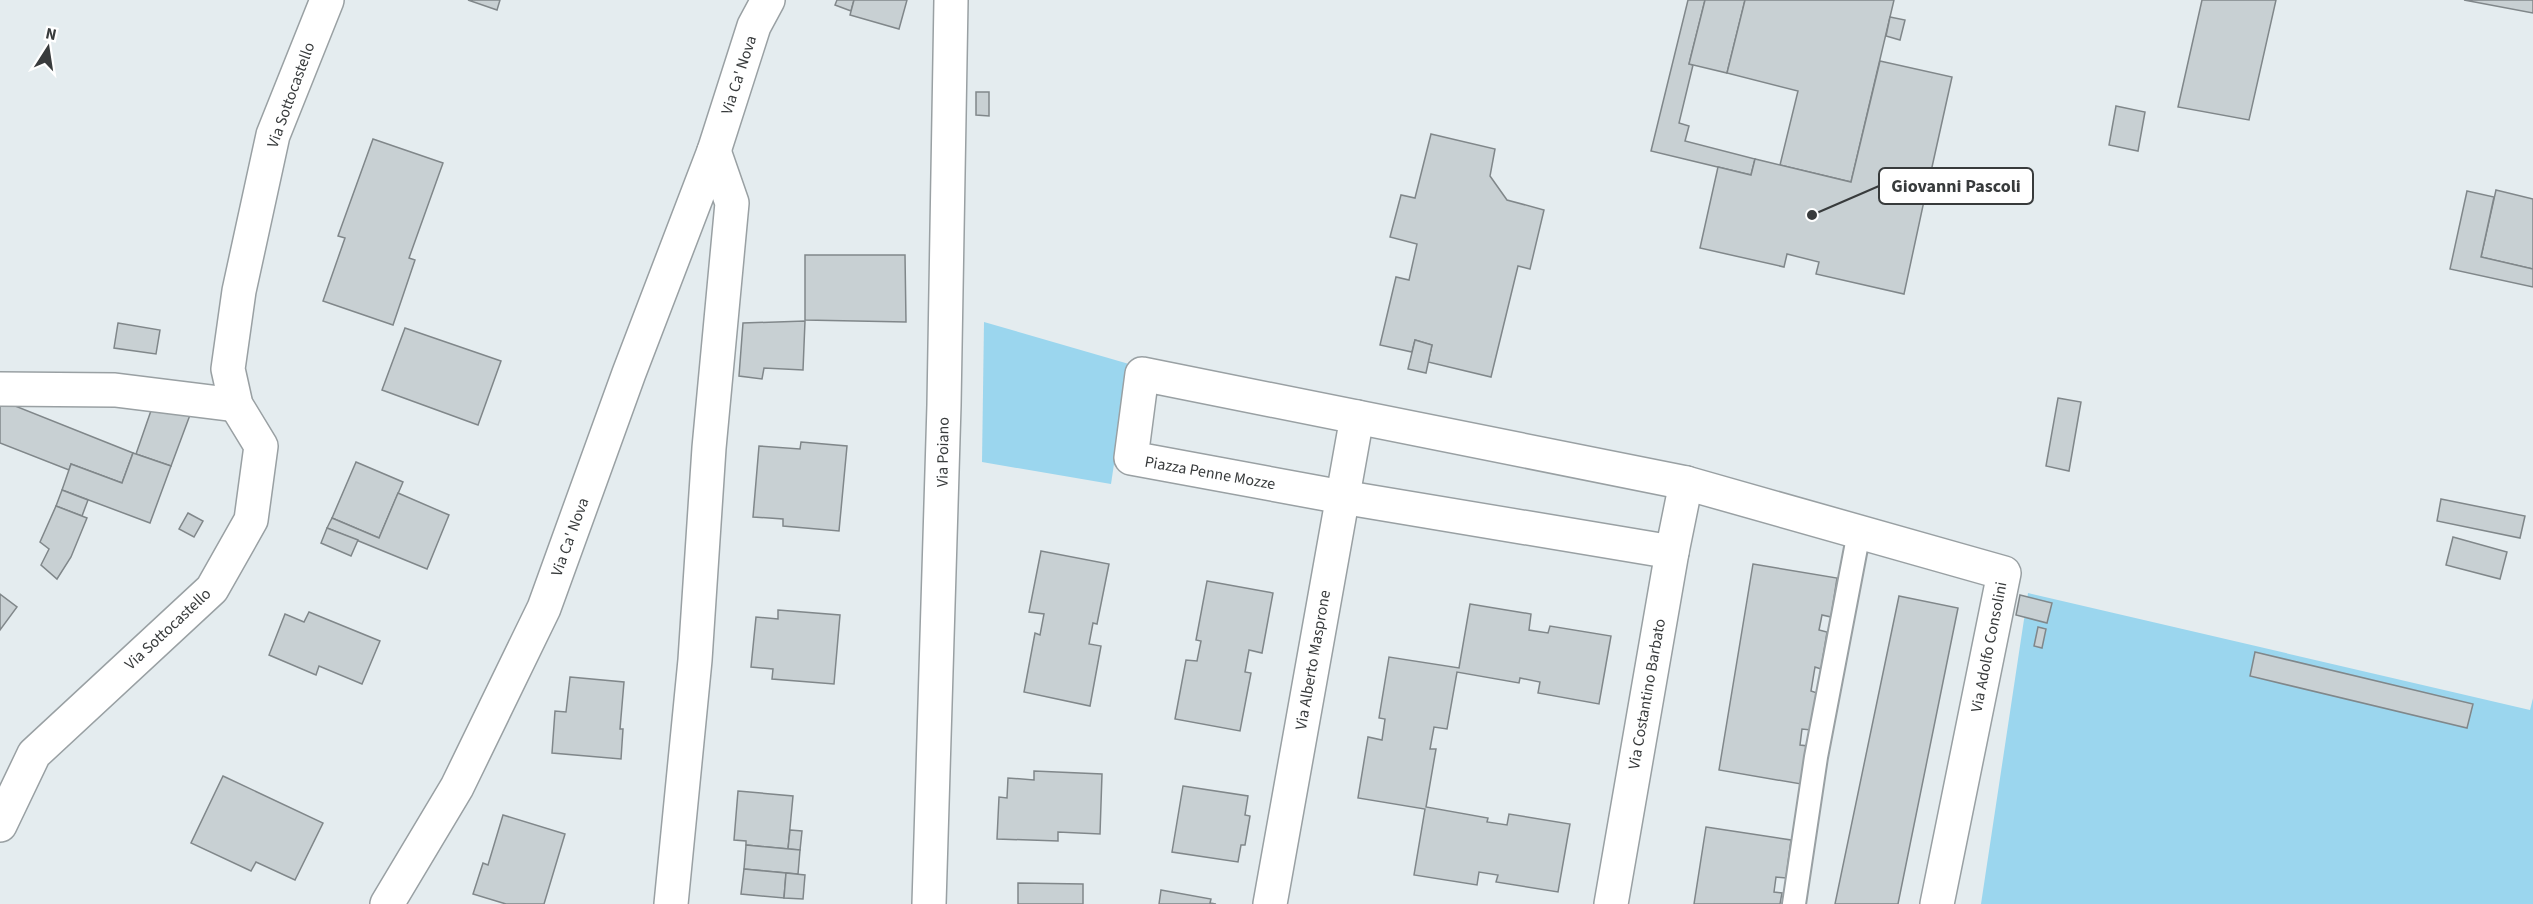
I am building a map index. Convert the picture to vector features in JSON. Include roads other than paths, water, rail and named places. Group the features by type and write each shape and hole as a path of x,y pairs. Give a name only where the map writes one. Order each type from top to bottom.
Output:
{"street":[{"name":"Via Sottocastello","path":"0,825 34,754 212,589 251,520 261,446 236,405 228,369 240,291 273,135 327,0"},
{"name":"Via Ca' Nova","path":"387,904 457,787 544,608 625,384 714,152 754,26 768,0"},
{"name":"Via Poiano","path":"929,904 944,427 951,0"},
{"path":"671,904 695,660 709,448 732,203 714,152"},
{"name":"Piazza Penne Mozze","path":"1672,552 1342,497 1131,458 1142,374 1686,483"},
{"path":"0,389 115,390 236,405"},
{"name":"Via Alberto Masprone","path":"1270,904 1357,417"},
{"name":"Via Adolfo Consolini","path":"1686,483 2004,573 1937,904"},
{"name":"Via Costantino Barbato","path":"1611,904 1686,483"}],"lane":[{"path":"1794,904 1816,757 1859,532"}],"place":[{"name":"Giovanni Pascoli","path":"1812,215"}]}
